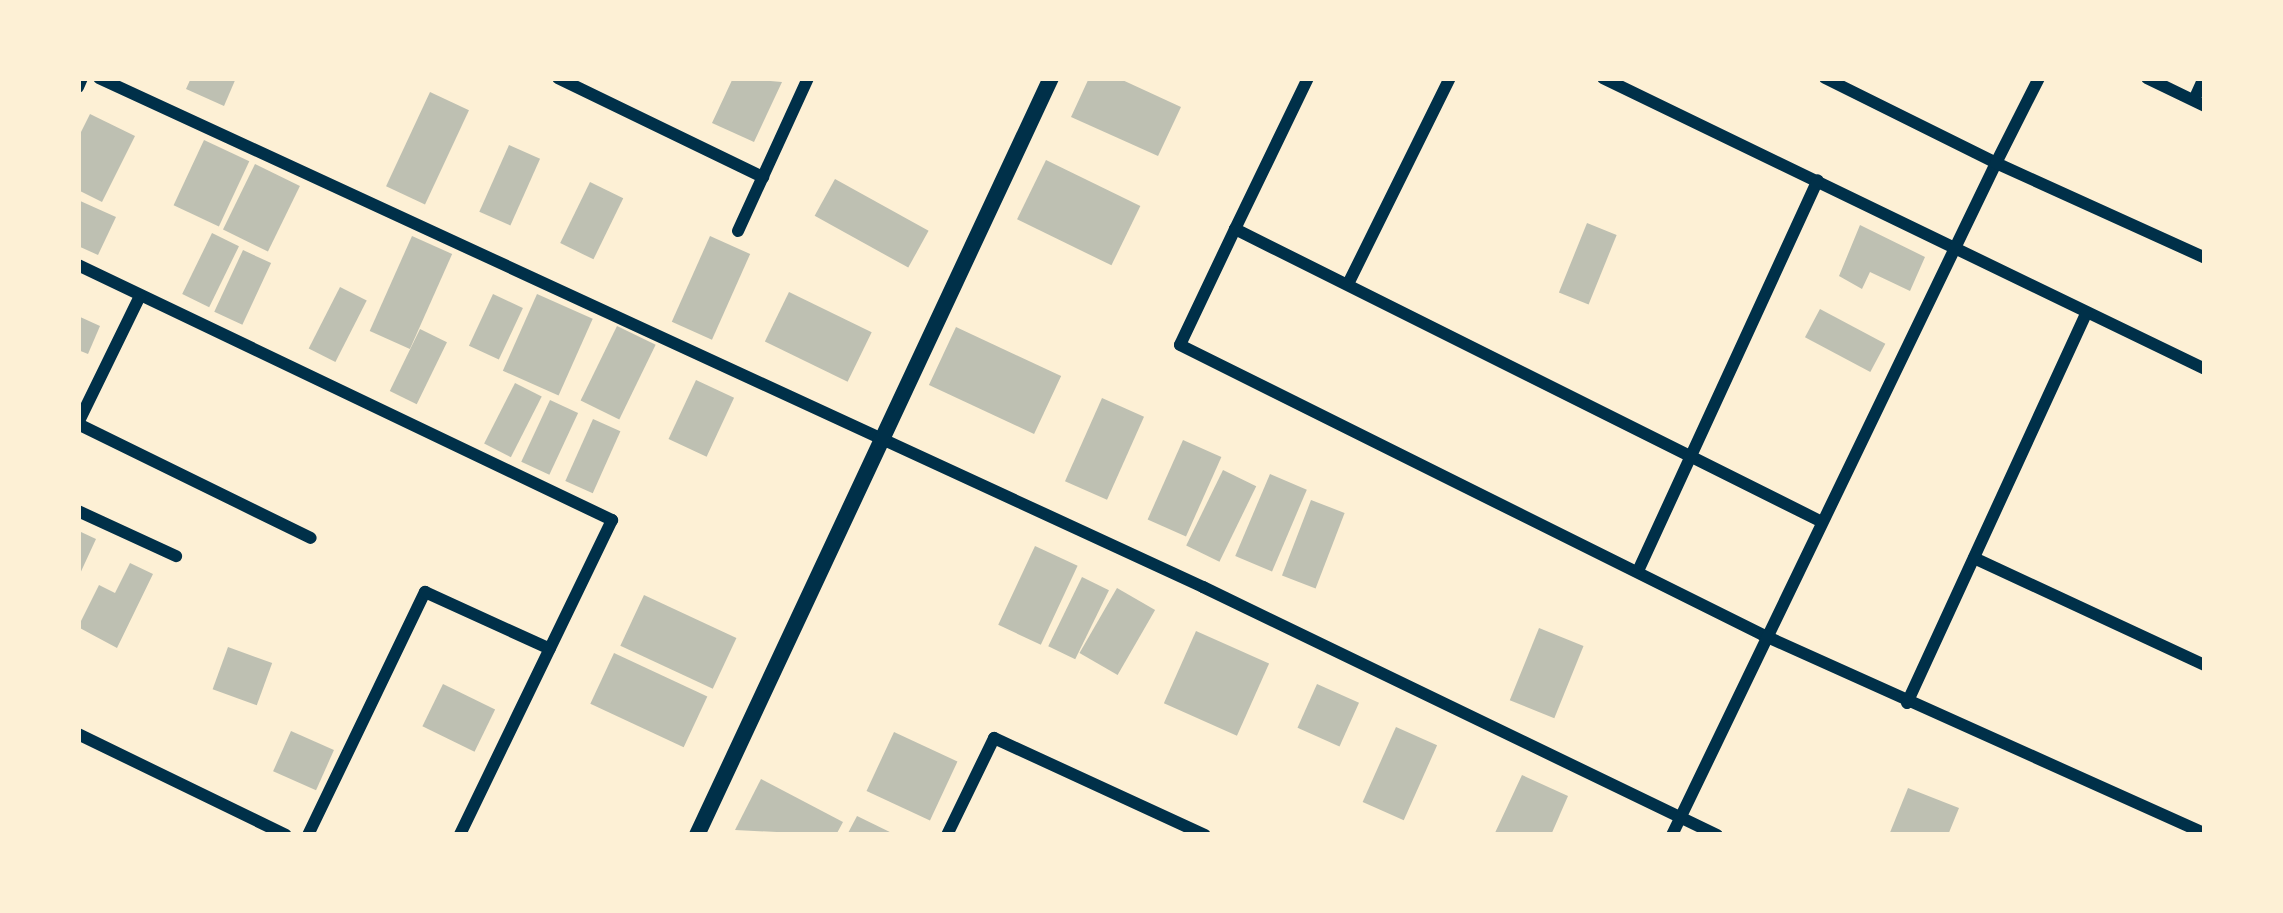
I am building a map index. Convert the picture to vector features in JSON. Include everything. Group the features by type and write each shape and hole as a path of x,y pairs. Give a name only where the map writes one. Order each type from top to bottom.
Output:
{"street":[{"path":"78,87 82,78"},
{"path":"99,78 884,440 1717,835"},
{"path":"558,78 763,177"},
{"path":"738,231 808,78"},
{"path":"697,835 1052,78"},
{"path":"1308,78 1180,345 1763,635 2205,834"},
{"path":"1348,284 1450,78"},
{"path":"1604,78 2205,369"},
{"path":"1825,78 1996,163 2205,258"},
{"path":"1672,835 1763,635 2039,78"},
{"path":"2147,78 2199,103 2204,78"},
{"path":"1638,571 1818,181"},
{"path":"1235,229 1820,520"},
{"path":"78,265 612,520 460,835"},
{"path":"140,296 78,423 311,538"},
{"path":"1907,703 2086,313"},
{"path":"78,511 176,556"},
{"path":"1974,558 2205,664"},
{"path":"308,835 425,592 550,649"},
{"path":"78,734 286,835"},
{"path":"947,835 994,738 1205,835"}],"building":[{"path":"191,78 236,78 224,106 186,89"},
{"path":"733,78 782,82 754,142 712,123"},
{"path":"1089,78 1118,78 1181,107 1158,156 1071,117"},
{"path":"430,92 469,110 425,204 386,186"},
{"path":"90,114 135,136 102,202 78,190 78,138"},
{"path":"204,140 249,161 219,226 174,205"},
{"path":"509,145 540,159 510,226 479,212"},
{"path":"1046,160 1140,206 1111,265 1017,219"},
{"path":"255,164 300,186 268,252 223,230"},
{"path":"835,179 929,231 908,268 815,216"},
{"path":"590,182 623,198 593,259 560,243"},
{"path":"78,200 116,217 98,255 78,246"},
{"path":"1587,223 1617,235 1589,305 1559,293"},
{"path":"1860,225 1925,257 1910,291 1870,272 1862,289 1839,276"},
{"path":"212,233 239,246 209,307 182,294"},
{"path":"412,236 452,254 410,349 370,331"},
{"path":"710,236 750,254 712,340 672,322"},
{"path":"243,250 271,263 242,325 214,312"},
{"path":"340,287 367,301 335,362 309,348"},
{"path":"789,292 872,332 848,382 765,341"},
{"path":"493,294 523,308 499,360 469,346"},
{"path":"537,294 593,319 559,396 503,371"},
{"path":"1820,309 1885,344 1870,372 1805,337"},
{"path":"78,316 100,326 88,354 78,350"},
{"path":"617,326 656,345 619,419 581,401"},
{"path":"956,327 1061,376 1034,434 929,385"},
{"path":"420,329 447,342 417,404 390,391"},
{"path":"696,380 734,398 707,457 669,439"},
{"path":"515,383 542,397 511,457 484,444"},
{"path":"1102,398 1144,417 1107,500 1065,481"},
{"path":"550,400 578,413 549,475 521,462"},
{"path":"593,419 620,431 593,493 565,481"},
{"path":"1183,440 1221,457 1186,537 1148,519"},
{"path":"1223,470 1256,486 1219,562 1186,545"},
{"path":"1270,474 1307,490 1272,572 1235,556"},
{"path":"1311,500 1345,513 1316,589 1282,576"},
{"path":"81,532 96,539 78,578 78,539"},
{"path":"1035,546 1078,566 1041,645 998,625"},
{"path":"130,563 153,574 117,648 78,627 99,585 115,593"},
{"path":"1082,577 1109,590 1075,659 1048,646"},
{"path":"1117,588 1155,610 1118,675 1080,653"},
{"path":"644,595 736,638 713,689 620,646"},
{"path":"1539,628 1584,646 1554,718 1510,700"},
{"path":"1196,631 1269,664 1237,736 1164,703"},
{"path":"228,647 272,663 257,705 213,689"},
{"path":"614,653 707,697 684,747 590,704"},
{"path":"443,684 495,709 475,752 422,726"},
{"path":"1317,684 1359,703 1339,747 1297,728"},
{"path":"1396,727 1437,745 1404,820 1363,802"},
{"path":"291,731 334,750 316,790 273,771"},
{"path":"894,732 957,762 930,820 867,791"},
{"path":"1522,775 1568,796 1551,835 1494,835"},
{"path":"761,779 843,822 836,835 735,830"},
{"path":"1908,788 1959,808 1948,835 1889,835"},
{"path":"857,816 896,835 847,835"}]}
